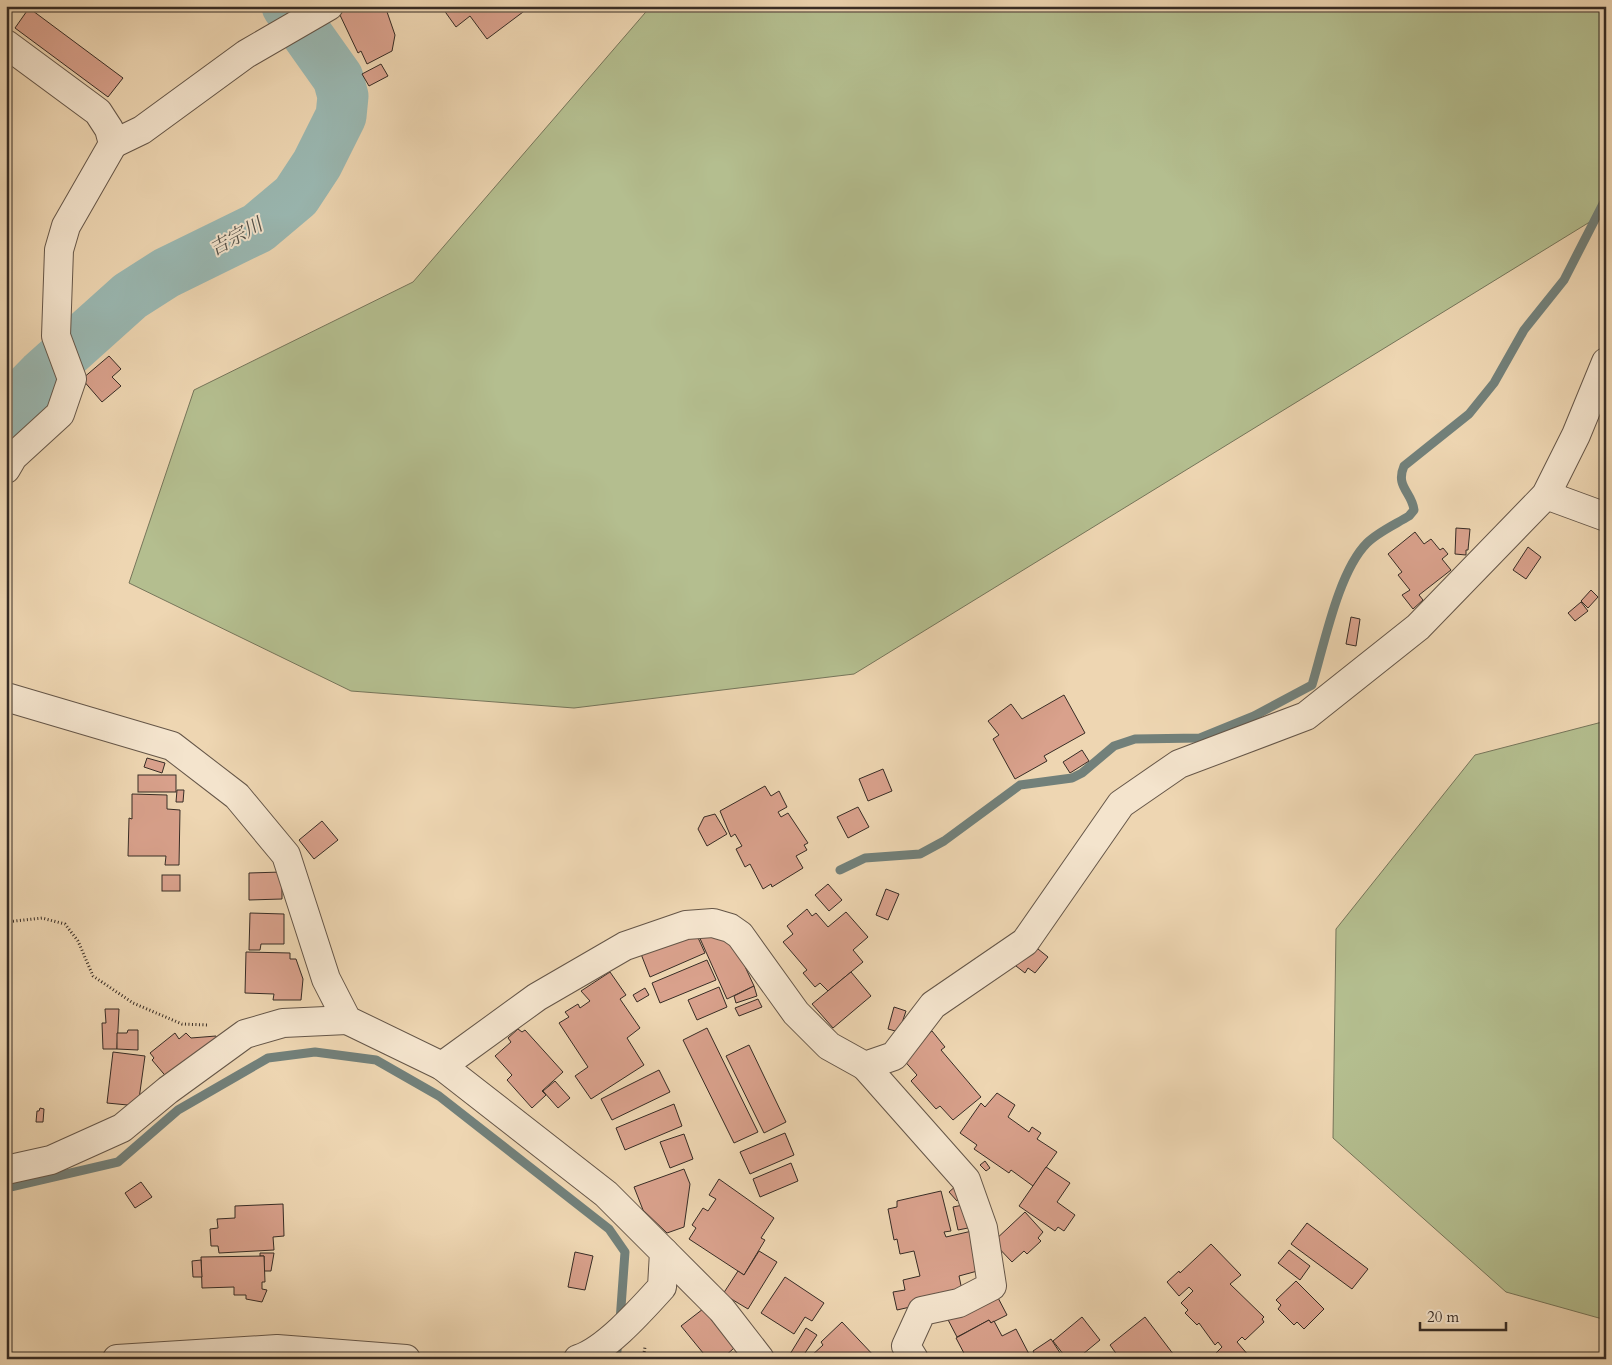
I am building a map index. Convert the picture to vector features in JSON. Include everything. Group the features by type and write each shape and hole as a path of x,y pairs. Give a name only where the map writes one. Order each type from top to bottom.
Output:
{"street":[{"path":"6,469 13,457 60,414 72,379 56,336 61,242 66,226 113,144 142,130 246,54 320,11"},
{"path":"6,44 98,112 109,129 113,144"},
{"path":"865,1066 894,1056 933,1005 1025,942 1121,804 1179,764 1306,716 1418,627 1546,495 1576,435 1606,362"},
{"path":"1546,495 1606,517"},
{"path":"6,697 172,746 237,796 286,855 326,979 347,1020"},
{"path":"442,1066 537,997 625,946 686,925 713,924 730,928 740,935 796,1013 830,1046 865,1066 966,1180 983,1228 992,1286 959,1303 922,1311 906,1346 914,1359"},
{"path":"6,1170 51,1160 122,1128 168,1090 245,1034 283,1023 347,1020 442,1066 606,1194 722,1310 760,1359"},
{"path":"578,1359 586,1356 605,1342 662,1287 664,1252"},
{"path":"117,1359 277,1348 406,1359"}],"path":[{"path":"6,922 42,918 65,924 78,941 93,976 133,1003 182,1024 224,1025 245,1034"}],"green space":[{"path":"651,6 1606,6 1606,212 854,674 574,708 351,691 129,583 194,390 413,282"},
{"path":"1606,721 1606,1320 1506,1292 1333,1138 1336,929 1475,755"}],"building":[{"path":"354,6 385,6 395,35 392,51 367,64 361,51 358,53 339,13"},
{"path":"441,6 531,6 487,39 470,16 456,27"},
{"path":"29,8 123,78 108,97 15,28"},
{"path":"381,64 388,76 369,86 362,74"},
{"path":"109,356 121,369 112,377 121,386 102,402 82,379"},
{"path":"1456,528 1470,529 1466,555 1455,554"},
{"path":"1415,532 1424,544 1431,539 1440,550 1443,548 1448,554 1442,559 1451,570 1419,595 1423,600 1413,609 1402,595 1410,590 1398,575 1402,572 1388,554"},
{"path":"1528,547 1541,557 1526,579 1513,570"},
{"path":"1591,590 1598,597 1588,608 1581,601"},
{"path":"1581,602 1588,611 1575,621 1568,613"},
{"path":"1351,617 1360,619 1356,646 1346,644"},
{"path":"1064,695 1085,733 1044,756 1047,761 1015,779 993,739 999,735 988,721 1011,704 1022,719"},
{"path":"1082,750 1089,761 1070,773 1063,762"},
{"path":"147,758 165,763 162,773 144,767"},
{"path":"883,769 892,791 868,801 859,779"},
{"path":"138,775 176,775 176,792 138,792"},
{"path":"765,786 771,796 779,791 787,807 778,812 781,817 788,813 808,843 804,845 807,850 796,856 803,868 772,887 771,884 763,889 750,864 745,867 736,849 742,846 735,834 731,837 720,811"},
{"path":"177,790 184,790 183,802 176,802"},
{"path":"132,794 167,795 167,809 180,810 179,865 165,865 166,856 128,856 129,818 132,819"},
{"path":"858,807 869,827 848,838 837,817"},
{"path":"715,814 727,834 707,846 698,829 704,817"},
{"path":"322,821 338,840 314,859 299,840"},
{"path":"282,872 282,899 249,900 249,873"},
{"path":"162,875 180,875 180,891 162,891"},
{"path":"828,884 842,900 829,911 815,895"},
{"path":"886,889 899,894 888,920 876,915"},
{"path":"807,909 812,916 816,913 828,927 846,912 868,937 853,950 863,962 828,991 820,983 815,987 803,973 807,970 783,942 793,934 787,926"},
{"path":"250,913 284,914 284,944 261,944 260,950 249,950"},
{"path":"695,931 705,953 650,977 641,954"},
{"path":"698,934 730,934 754,986 727,999"},
{"path":"1033,945 1048,957 1035,973 1028,968 1025,973 1016,966"},
{"path":"246,952 290,953 290,959 296,959 303,979 301,1000 273,1000 274,994 245,993"},
{"path":"707,960 716,980 660,1003 652,983"},
{"path":"610,972 626,995 620,999 640,1028 627,1038 644,1065 591,1099 575,1076 588,1067 559,1023 569,1017 565,1012 578,1004 580,1008 590,1001 581,991"},
{"path":"851,972 871,996 833,1028 812,1004"},
{"path":"754,986 757,996 736,1003 734,996"},
{"path":"719,987 727,1007 697,1020 688,1000"},
{"path":"645,988 649,995 637,1002 633,995"},
{"path":"758,999 762,1007 739,1016 735,1008"},
{"path":"894,1007 906,1011 899,1032 888,1029"},
{"path":"105,1009 119,1009 117,1049 103,1049 102,1023 106,1023"},
{"path":"707,1028 758,1132 734,1143 683,1040"},
{"path":"518,1029 522,1032 525,1030 563,1072 542,1091 546,1095 532,1108 507,1080 512,1075 495,1056 511,1042 508,1038"},
{"path":"128,1030 138,1030 138,1050 117,1049 117,1033 127,1033"},
{"path":"932,1031 945,1047 941,1050 981,1097 953,1120 940,1106 936,1109 911,1081 917,1075 901,1057"},
{"path":"175,1033 179,1039 186,1033 191,1038 216,1036 219,1040 169,1080 152,1060 154,1058 150,1053"},
{"path":"749,1045 786,1122 764,1133 726,1056"},
{"path":"113,1052 145,1056 138,1106 107,1103"},
{"path":"659,1070 670,1092 612,1120 601,1099"},
{"path":"555,1081 570,1098 558,1108 543,1091"},
{"path":"997,1093 1015,1105 1008,1117 1029,1132 1032,1127 1041,1133 1037,1139 1057,1152 1033,1186 1011,1170 1009,1173 974,1149 977,1145 960,1133 981,1103 985,1107"},
{"path":"674,1104 682,1126 625,1150 616,1128"},
{"path":"40,1108 44,1109 43,1122 36,1122 37,1111"},
{"path":"785,1133 794,1155 750,1174 740,1152"},
{"path":"684,1134 693,1159 670,1168 660,1142"},
{"path":"985,1161 990,1168 986,1171 980,1165"},
{"path":"791,1163 798,1181 760,1197 753,1179"},
{"path":"1046,1167 1070,1183 1057,1202 1075,1215 1064,1231 1058,1227 1055,1231 1019,1206"},
{"path":"684,1169 690,1184 684,1227 667,1233 643,1210 634,1187"},
{"path":"719,1179 774,1218 761,1238 765,1240 744,1275 689,1239 696,1228 692,1225 703,1208 708,1211 716,1199 709,1195"},
{"path":"141,1182 152,1197 135,1208 125,1193"},
{"path":"957,1185 965,1194 957,1201 949,1192"},
{"path":"941,1191 951,1231 944,1232 946,1237 972,1231 981,1270 959,1276 963,1295 897,1310 893,1292 905,1290 903,1280 920,1276 914,1251 900,1254 897,1239 894,1240 888,1209 897,1207 897,1201"},
{"path":"283,1204 284,1236 273,1237 274,1250 219,1253 218,1246 211,1246 210,1229 218,1228 217,1219 235,1218 235,1206"},
{"path":"968,1204 973,1227 958,1230 953,1207"},
{"path":"1025,1212 1043,1232 1038,1238 1041,1241 1027,1254 1024,1251 1012,1262 993,1242"},
{"path":"1307,1223 1368,1269 1352,1289 1291,1244"},
{"path":"1211,1244 1241,1275 1230,1284 1264,1317 1262,1319 1264,1322 1245,1340 1242,1337 1237,1342 1249,1356 1246,1359 1210,1359 1222,1347 1218,1342 1215,1345 1199,1323 1197,1325 1185,1313 1188,1310 1181,1303 1193,1291 1189,1287 1179,1296 1167,1282 1179,1271 1180,1273"},
{"path":"1289,1250 1310,1266 1300,1280 1278,1263"},
{"path":"759,1251 777,1262 748,1309 723,1294 738,1271 744,1275"},
{"path":"575,1252 593,1256 585,1290 568,1287"},
{"path":"260,1253 274,1253 271,1271 264,1271 264,1256 260,1256"},
{"path":"264,1256 265,1282 262,1282 262,1289 267,1290 262,1302 246,1299 246,1295 234,1295 234,1287 202,1288 201,1257"},
{"path":"201,1260 202,1277 193,1277 192,1261"},
{"path":"785,1277 824,1303 812,1321 805,1317 794,1334 761,1313"},
{"path":"1296,1281 1324,1309 1304,1329 1297,1322 1294,1325 1278,1309 1281,1305 1276,1300"},
{"path":"995,1292 1007,1315 991,1323 989,1320 957,1337 945,1314"},
{"path":"703,1309 734,1348 722,1359 708,1359 681,1326"},
{"path":"1082,1317 1100,1340 1077,1359 1067,1359 1053,1341"},
{"path":"1145,1317 1177,1359 1120,1359 1110,1345"},
{"path":"989,1320 991,1323 994,1321 1002,1336 1016,1329 1030,1356 1025,1359 967,1359 956,1338"},
{"path":"842,1322 875,1359 813,1359 810,1357 823,1345 821,1342"},
{"path":"806,1328 817,1335 801,1359 787,1359"},
{"path":"1051,1339 1064,1359 1037,1359 1033,1351"},
{"path":"903,1348 910,1359 886,1359"}],"waterway":[{"name":"吉宗川","path":"6,412 42,375 130,296 166,273 258,228 296,196 317,164 341,116 343,96 338,78 287,6"},
{"path":"840,870 865,858 920,854 944,841 1020,785 1072,778 1082,773 1114,746 1135,739 1200,738 1254,716 1312,685 1333,610 1340,590 1357,556 1371,539 1409,516 1414,510 1401,479 1404,466 1469,414 1494,383 1524,330 1564,280 1606,198"},
{"path":"6,1188 118,1162 178,1110 268,1058 315,1052 376,1060 439,1096 609,1229 625,1252 620,1321"},
{"path":"616,1359 618,1342"}]}
